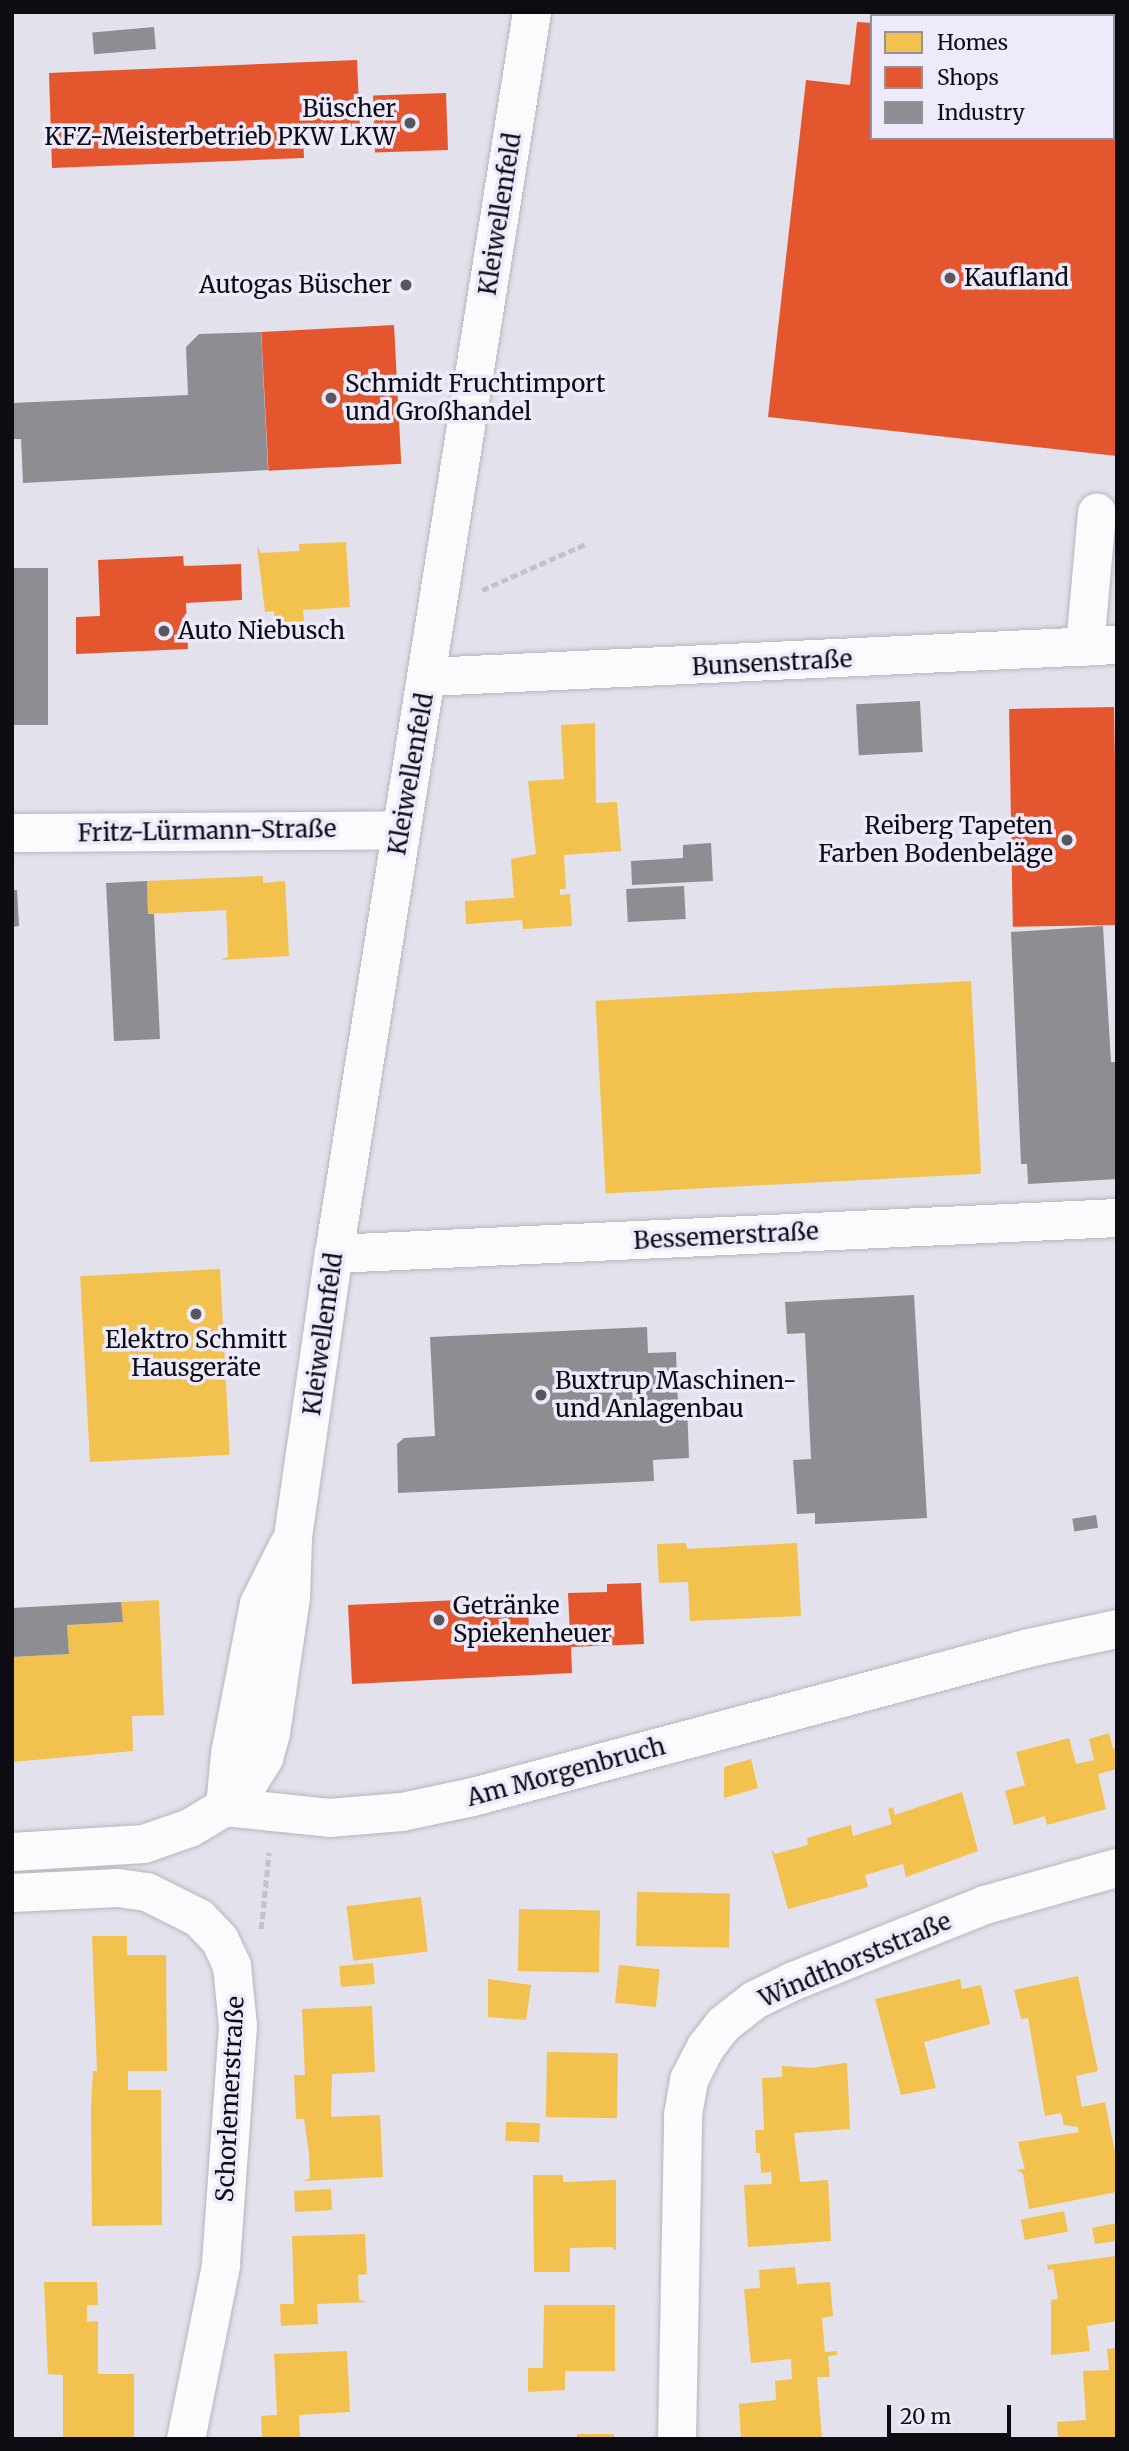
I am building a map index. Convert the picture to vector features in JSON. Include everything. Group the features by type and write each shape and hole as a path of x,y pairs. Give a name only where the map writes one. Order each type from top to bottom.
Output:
{"street":[{"name":"Kleiwellenfeld","path":"225,1807 248,1784 264,1758 271,1733 291,1598 293,1537 334,1254 532,12"},
{"path":"1097,513 1101,646"},
{"name":"Bunsenstraße","path":"428,677 1101,646"},
{"name":"Fritz-Lürmann-Straße","path":"12,833 401,830"},
{"name":"Bessemerstraße","path":"334,1254 1117,1218"},
{"name":"Am Morgenbruch","path":"225,1807 329,1818 402,1812 473,1797 1029,1648 1117,1629"},
{"path":"12,1852 145,1844 190,1828 225,1807"},
{"name":"Windthorststraße","path":"677,2439 683,2115 689,2080 706,2048 724,2024 755,2000 793,1981 985,1905 1117,1868"},
{"path":"12,1894 118,1888 147,1892 199,1918 226,1953"},
{"name":"Schorlemerstraße","path":"186,2439 221,2266 238,2026 226,1953"}],"path":[{"path":"438,609 586,544"},
{"path":"226,1953 263,1926 273,1812"}],"building: Homes":[{"path":"346,542 350,607 303,610 305,634 276,635 274,611 265,612 257,546 261,553 299,551 299,544"},
{"path":"595,723 596,803 617,802 621,851 564,855 566,889 560,889 560,895 570,894 572,926 523,929 522,920 466,924 465,901 514,898 511,859 536,854 528,781 564,779 561,725"},
{"path":"263,876 263,883 285,881 289,956 221,960 228,957 226,910 148,914 147,881"},
{"path":"971,981 981,1174 606,1193 596,1001"},
{"path":"220,1269 230,1455 90,1462 80,1276"},
{"path":"686,1543 687,1549 797,1543 801,1616 690,1621 688,1582 659,1583 657,1544"},
{"path":"159,1600 164,1715 132,1716 133,1751 12,1762 12,1657 69,1654 67,1625 123,1622 121,1602"},
{"path":"1109,1733 1113,1749 1117,1748 1117,1769 1098,1774 1106,1809 1047,1825 1045,1816 1014,1825 1005,1791 1025,1785 1016,1752 1069,1738 1076,1764 1094,1760 1089,1739"},
{"path":"751,1759 758,1788 724,1798 724,1767"},
{"path":"962,1792 978,1851 906,1877 903,1864 865,1875 868,1887 788,1909 771,1849 775,1854 808,1845 807,1838 851,1825 853,1836 892,1824 888,1809 893,1807 895,1815"},
{"path":"637,1892 730,1894 729,1948 636,1946"},
{"path":"421,1897 428,1952 353,1961 347,1906"},
{"path":"519,1909 600,1910 599,1972 518,1971"},
{"path":"92,1936 127,1936 127,1955 166,1955 167,2071 128,2071 128,2090 161,2090 162,2225 92,2226 91,2109 93,2071 97,2071"},
{"path":"373,1963 375,1984 341,1987 339,1966"},
{"path":"619,1965 660,1969 656,2007 615,2003"},
{"path":"1078,1976 1098,2071 1076,2076 1082,2107 1105,2102 1117,2162 1117,2192 1029,2209 1023,2174 1017,2170 1025,2169 1018,2142 1079,2132 1078,2127 1064,2125 1061,2113 1045,2116 1028,2018 1021,2019 1014,1990"},
{"path":"488,1979 531,1985 526,2020 488,2017"},
{"path":"960,1979 962,1989 981,1985 990,2024 924,2042 936,2088 901,2095 875,1999"},
{"path":"372,2006 375,2072 332,2074 331,2117 380,2115 383,2177 303,2181 310,2178 309,2154 304,2119 296,2119 294,2075 305,2075 302,2009"},
{"path":"547,2052 618,2053 617,2118 546,2117"},
{"path":"847,2063 850,2129 794,2133 800,2182 828,2180 831,2241 748,2247 744,2185 772,2184 771,2172 761,2173 760,2153 756,2153 755,2130 764,2130 762,2078 782,2077 782,2066 812,2068"},
{"path":"506,2122 540,2123 539,2142 505,2141"},
{"path":"533,2175 563,2175 563,2182 616,2180 616,2251 612,2247 570,2248 570,2272 534,2272"},
{"path":"331,2189 332,2210 295,2212 294,2191"},
{"path":"1064,2211 1068,2232 1025,2240 1021,2219"},
{"path":"1117,2223 1117,2241 1095,2244 1092,2228"},
{"path":"365,2234 367,2274 358,2275 359,2300 368,2302 317,2304 318,2324 281,2326 280,2304 294,2304 292,2236"},
{"path":"1117,2256 1117,2321 1087,2326 1090,2351 1051,2355 1051,2300 1058,2299 1053,2269 1048,2270 1047,2265"},
{"path":"795,2267 797,2284 830,2282 833,2316 822,2318 825,2352 837,2351 837,2355 828,2356 830,2377 817,2377 822,2439 741,2439 739,2404 776,2400 775,2381 792,2379 791,2359 751,2363 744,2289 760,2288 759,2270"},
{"path":"44,2282 97,2282 98,2305 87,2305 87,2322 98,2321 98,2374 134,2374 134,2439 63,2439 63,2375 48,2374"},
{"path":"544,2305 615,2305 615,2371 565,2371 565,2390 528,2392 528,2368 543,2368"},
{"path":"1117,2348 1117,2439 1058,2439 1057,2422 1086,2420 1083,2371 1109,2370 1107,2349"},
{"path":"347,2351 350,2412 299,2415 300,2439 262,2439 261,2416 277,2415 274,2354"},
{"path":"577,2434 614,2434 614,2439 577,2439"}],"building: Shops":[{"name":"Kaufland","path":"857,22 870,23 870,140 1115,140 1117,28 1117,456 768,417 806,80 850,85"},
{"path":"357,60 360,126 303,128 304,158 52,168 49,73"},
{"name":"Büscher KFZ-Meisterbetrieb PKW LKW","path":"446,93 448,150 375,153 373,96"},
{"name":"Schmidt Fruchtimport und Großhandel","path":"394,325 401,464 268,471 261,332"},
{"path":"183,556 184,566 241,564 242,600 186,603 188,649 76,654 76,617 100,616 98,560"},
{"name":"Reiberg Tapeten Farben Bodenbeläge","path":"1114,707 1117,925 1013,927 1009,709"},
{"name":"Getränke Spiekenheuer","path":"641,1583 644,1644 571,1647 572,1673 352,1684 348,1605 528,1597 529,1637 570,1635 568,1593 607,1592 607,1584"}],"building: Industry":[{"path":"154,27 156,49 94,54 92,32"},
{"path":"261,332 268,470 23,483 21,439 12,439 12,403 188,395 186,347 199,334"},
{"path":"12,568 48,568 48,725 12,725"},
{"path":"920,701 923,752 859,755 856,704"},
{"path":"711,843 713,881 632,885 631,861 683,858 683,845"},
{"path":"147,881 148,914 154,914 160,1039 114,1041 106,883"},
{"path":"684,886 686,919 628,922 626,889"},
{"path":"12,890 17,890 19,926 12,927"},
{"path":"1103,926 1111,1062 1117,1062 1117,1179 1028,1184 1027,1164 1021,1164 1011,932"},
{"path":"914,1295 927,1518 815,1524 815,1513 797,1514 793,1460 811,1459 805,1333 787,1334 785,1302"},
{"name":"Buxtrup Maschinen- und Anlagenbau","path":"647,1327 648,1353 676,1352 678,1405 687,1404 689,1458 653,1460 654,1481 398,1493 397,1444 404,1438 435,1436 430,1337"},
{"path":"1096,1515 1098,1528 1074,1532 1072,1519"},
{"path":"121,1602 123,1622 67,1625 69,1654 12,1657 12,1608"}],"place":[{"name":"Büscher KFZ-Meisterbetrieb PKW LKW","path":"410,123"},
{"name":"Kaufland","path":"950,278"},
{"name":"Autogas Büscher","path":"406,285"},
{"name":"Schmidt Fruchtimport und Großhandel","path":"331,398"},
{"name":"Auto Niebusch","path":"164,631"},
{"name":"Reiberg Tapeten Farben Bodenbeläge","path":"1067,840"},
{"name":"Elektro Schmitt Hausgeräte","path":"196,1314"},
{"name":"Buxtrup Maschinen- und Anlagenbau","path":"541,1395"},
{"name":"Getränke Spiekenheuer","path":"439,1620"}]}
